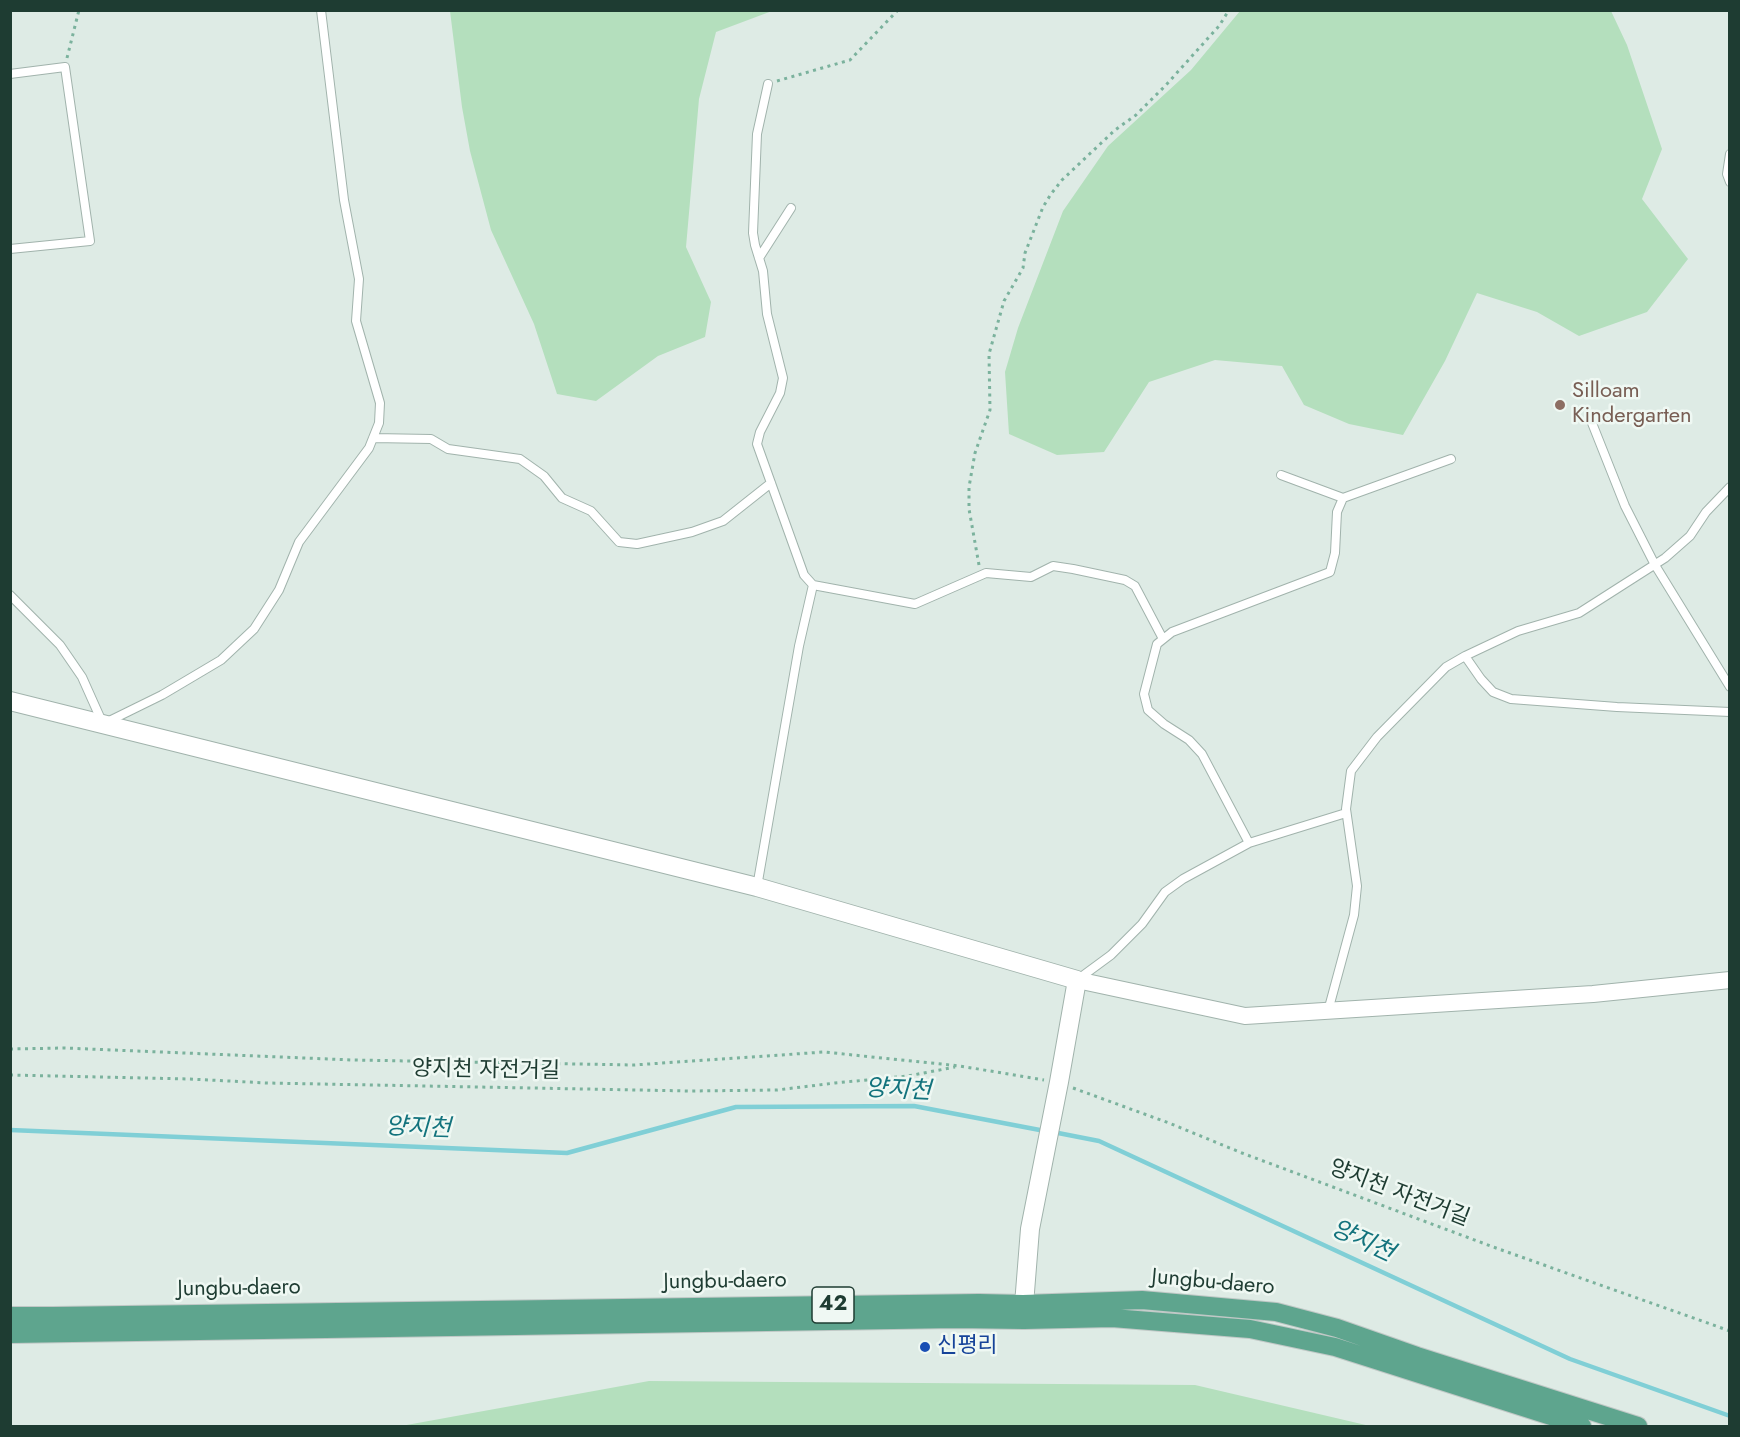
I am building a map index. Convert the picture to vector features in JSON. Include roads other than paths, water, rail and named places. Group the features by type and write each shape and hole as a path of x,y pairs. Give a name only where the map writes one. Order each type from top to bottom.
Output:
{"main road":[{"name":"Jungbu-daero","path":"10,1334 956,1319 1142,1300 1276,1312 1337,1328 1638,1426"},
{"name":"Jungbu-daero","path":"10,1316 519,1309 1023,1312 1112,1318 1250,1329 1335,1347 1582,1426"}],"street":[{"path":"10,701 757,887 1077,980 1245,1016 1593,994 1730,980"},
{"path":"1023,1312 1030,1229 1077,980"}],"lane":[{"path":"10,595 60,645 82,677 103,724 162,695 221,660 254,629 279,590 299,542 369,448 379,423 380,404 356,321 358,279 344,200 321,10"},
{"path":"10,74 65,67 90,241 10,249"},
{"path":"768,84 757,134 753,233 763,271 767,314 783,378 780,393 760,432 758,444 804,575 813,585 915,604 986,573 1031,577 1053,566 1125,580 1135,586 1163,639"},
{"path":"1730,154 1727,174 1730,182"},
{"path":"759,258 791,208"},
{"path":"1592,423 1625,506 1655,565 1730,687"},
{"path":"373,438 431,439 448,449 520,459 544,476 562,498 591,511 619,542 637,544 692,532 723,521 771,483"},
{"path":"1281,475 1343,498 1451,459"},
{"path":"1328,1011 1354,915 1357,886 1346,813 1351,771 1377,737 1446,668 1465,656 1518,632 1579,613 1655,565 1690,536 1706,512 1730,487"},
{"path":"1249,843 1202,754 1189,740 1164,724 1148,710 1144,694 1157,644 1172,632 1330,572 1335,553 1337,512 1343,498"},
{"path":"757,887 799,646 813,585"},
{"path":"1465,656 1493,692 1511,699 1730,712"},
{"path":"1077,980 1111,955 1142,924 1165,892 1183,879 1249,843 1346,813"}],"waterway":[{"name":"양지천","path":"10,1130 567,1153 736,1107 914,1106 1045,1131"},
{"name":"양지천","path":"1053,1132 1099,1141 1570,1359 1730,1416"}],"place":[{"name":"Silloam Kindergarten","path":"1560,405"},
{"name":"신평리","path":"925,1347"}]}
